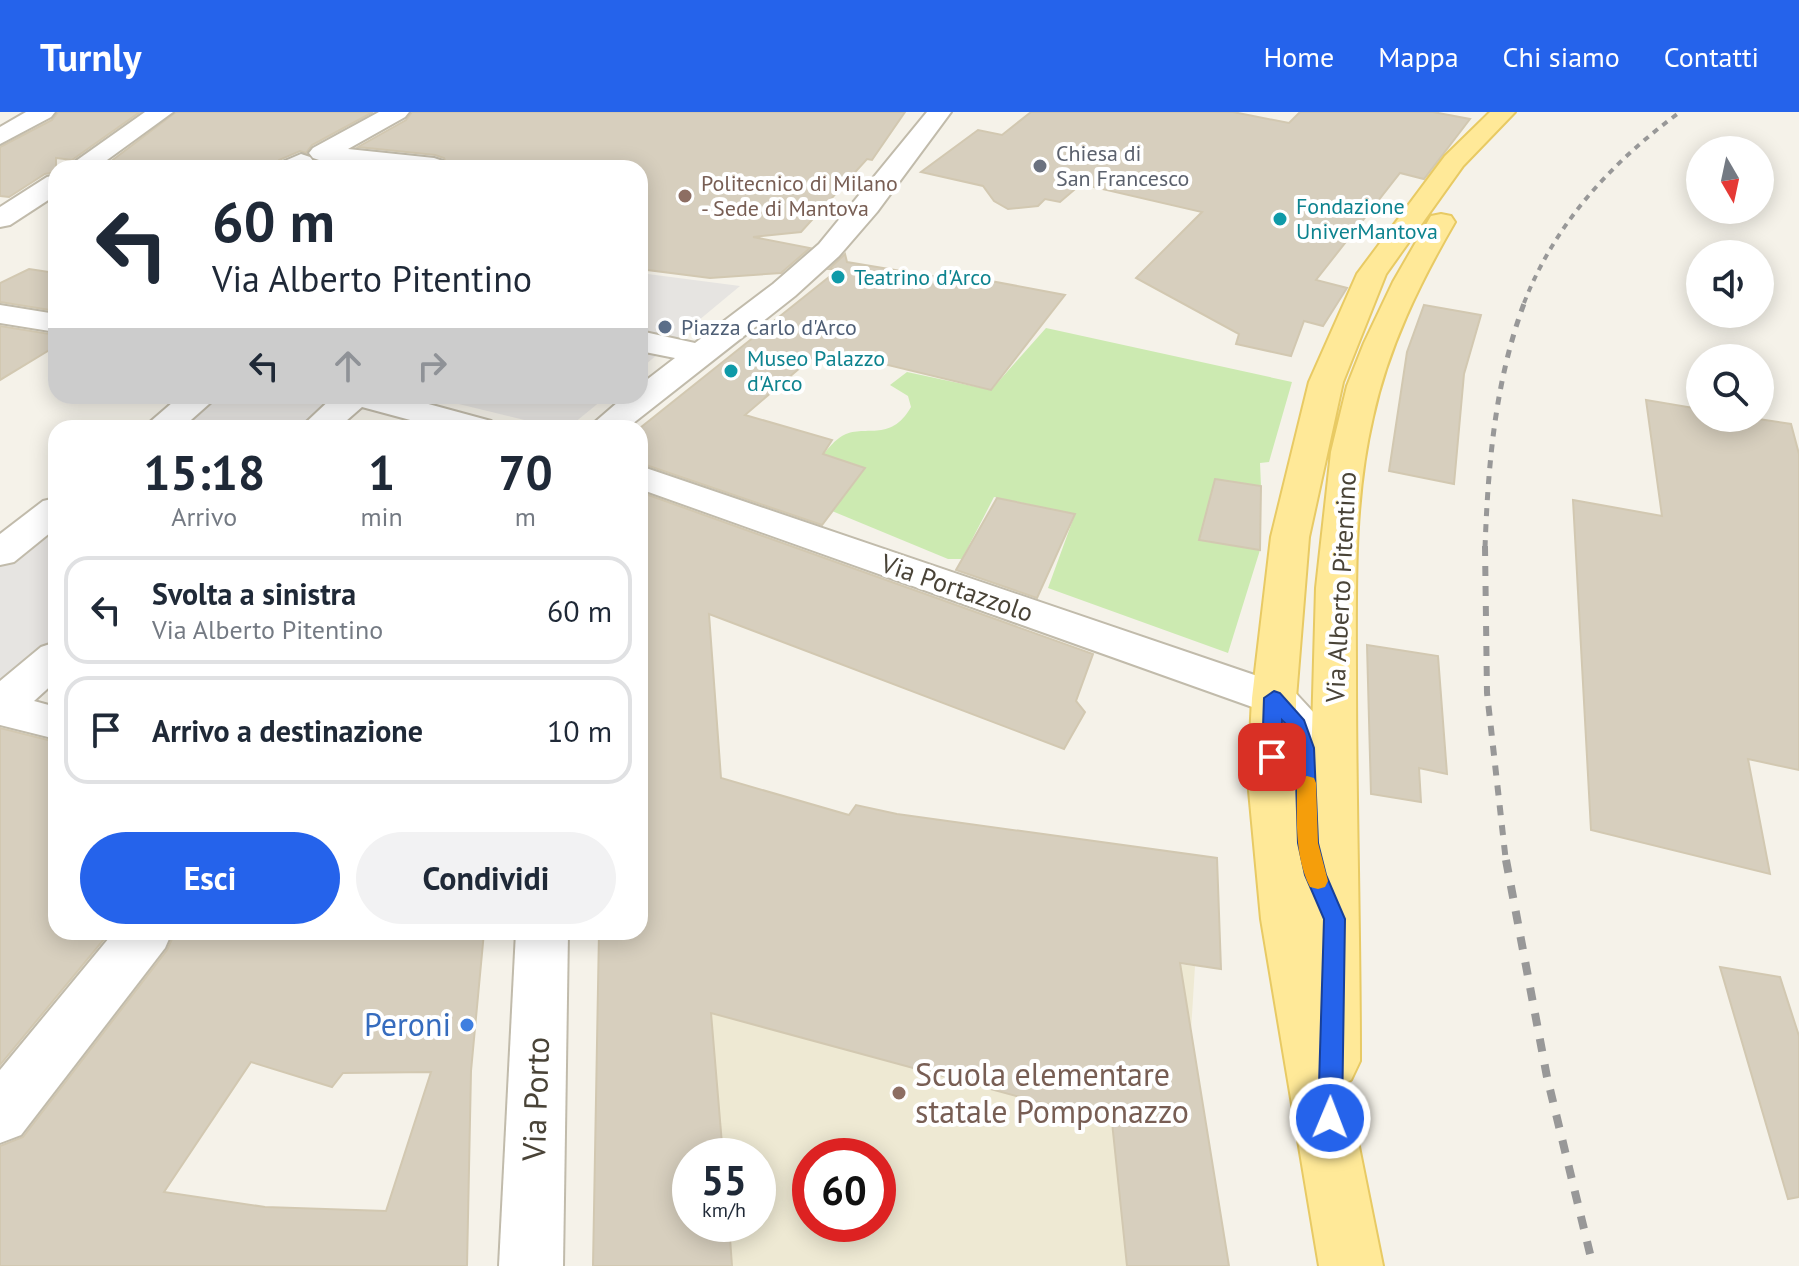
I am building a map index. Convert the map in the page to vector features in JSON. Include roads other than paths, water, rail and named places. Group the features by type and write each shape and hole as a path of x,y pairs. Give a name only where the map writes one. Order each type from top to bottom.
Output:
{"main road":[{"name":"Via Alberto Pitentino","path":"1351,1266 1309,1047 1279,858 1272,780 1274,698 1290,537 1326,382 1372,274 1454,161 1506,121"},
{"name":"Via Alberto Pitentino","path":"1329,1146 1334,919 1331,810 1338,559 1346,464 1363,388 1384,329 1407,278 1506,121"}],"street":[{"path":"0,137 43,112"},
{"path":"91,160 161,112"},
{"path":"306,160 397,112"},
{"path":"778,289 819,248 930,112"},
{"path":"648,393 838,239 939,112"},
{"path":"0,219 48,188"},
{"path":"10,315 48,298"},
{"path":"10,315 48,322"},
{"path":"648,343 698,352"},
{"path":"648,386 698,352"},
{"path":"170,420 191,404"},
{"path":"326,420 345,404"},
{"path":"390,404 450,420"},
{"path":"604,420 625,404"},
{"path":"615,420 634,404"},
{"name":"Via Portazzolo","path":"648,480 1274,698"},
{"path":"0,553 48,515"},
{"path":"0,707 48,664"},
{"name":"Via Alberto Pitentino","path":"1274,698 1298,725 1305,748 1308,843 1316,875 1334,919"},
{"path":"0,707 48,721"},
{"path":"0,1115 140,940"},
{"name":"Via Porto","path":"531,1266 542,940"}],"railway":[{"path":"1524,303 1552,246 1588,196 1631,152 1680,112"},
{"path":"1485,548 1488,486 1500,392 1525,301"},
{"path":"1485,548 1487,693 1506,862"},
{"path":"1506,860 1547,1077 1593,1266"}],"place":[{"name":"Chiesa di San Francesco","path":"1040,166"},
{"name":"Politecnico di Milano - Sede di Mantova","path":"685,196"},
{"name":"Fondazione UniverMantova","path":"1280,219"},
{"name":"Teatrino d'Arco","path":"838,277"},
{"name":"Piazza Carlo d'Arco","path":"665,327"},
{"name":"Museo Palazzo d'Arco","path":"731,371"},
{"name":"Peroni","path":"467,1025"},
{"name":"Scuola elementare statale Pomponazzo","path":"899,1093"}]}
